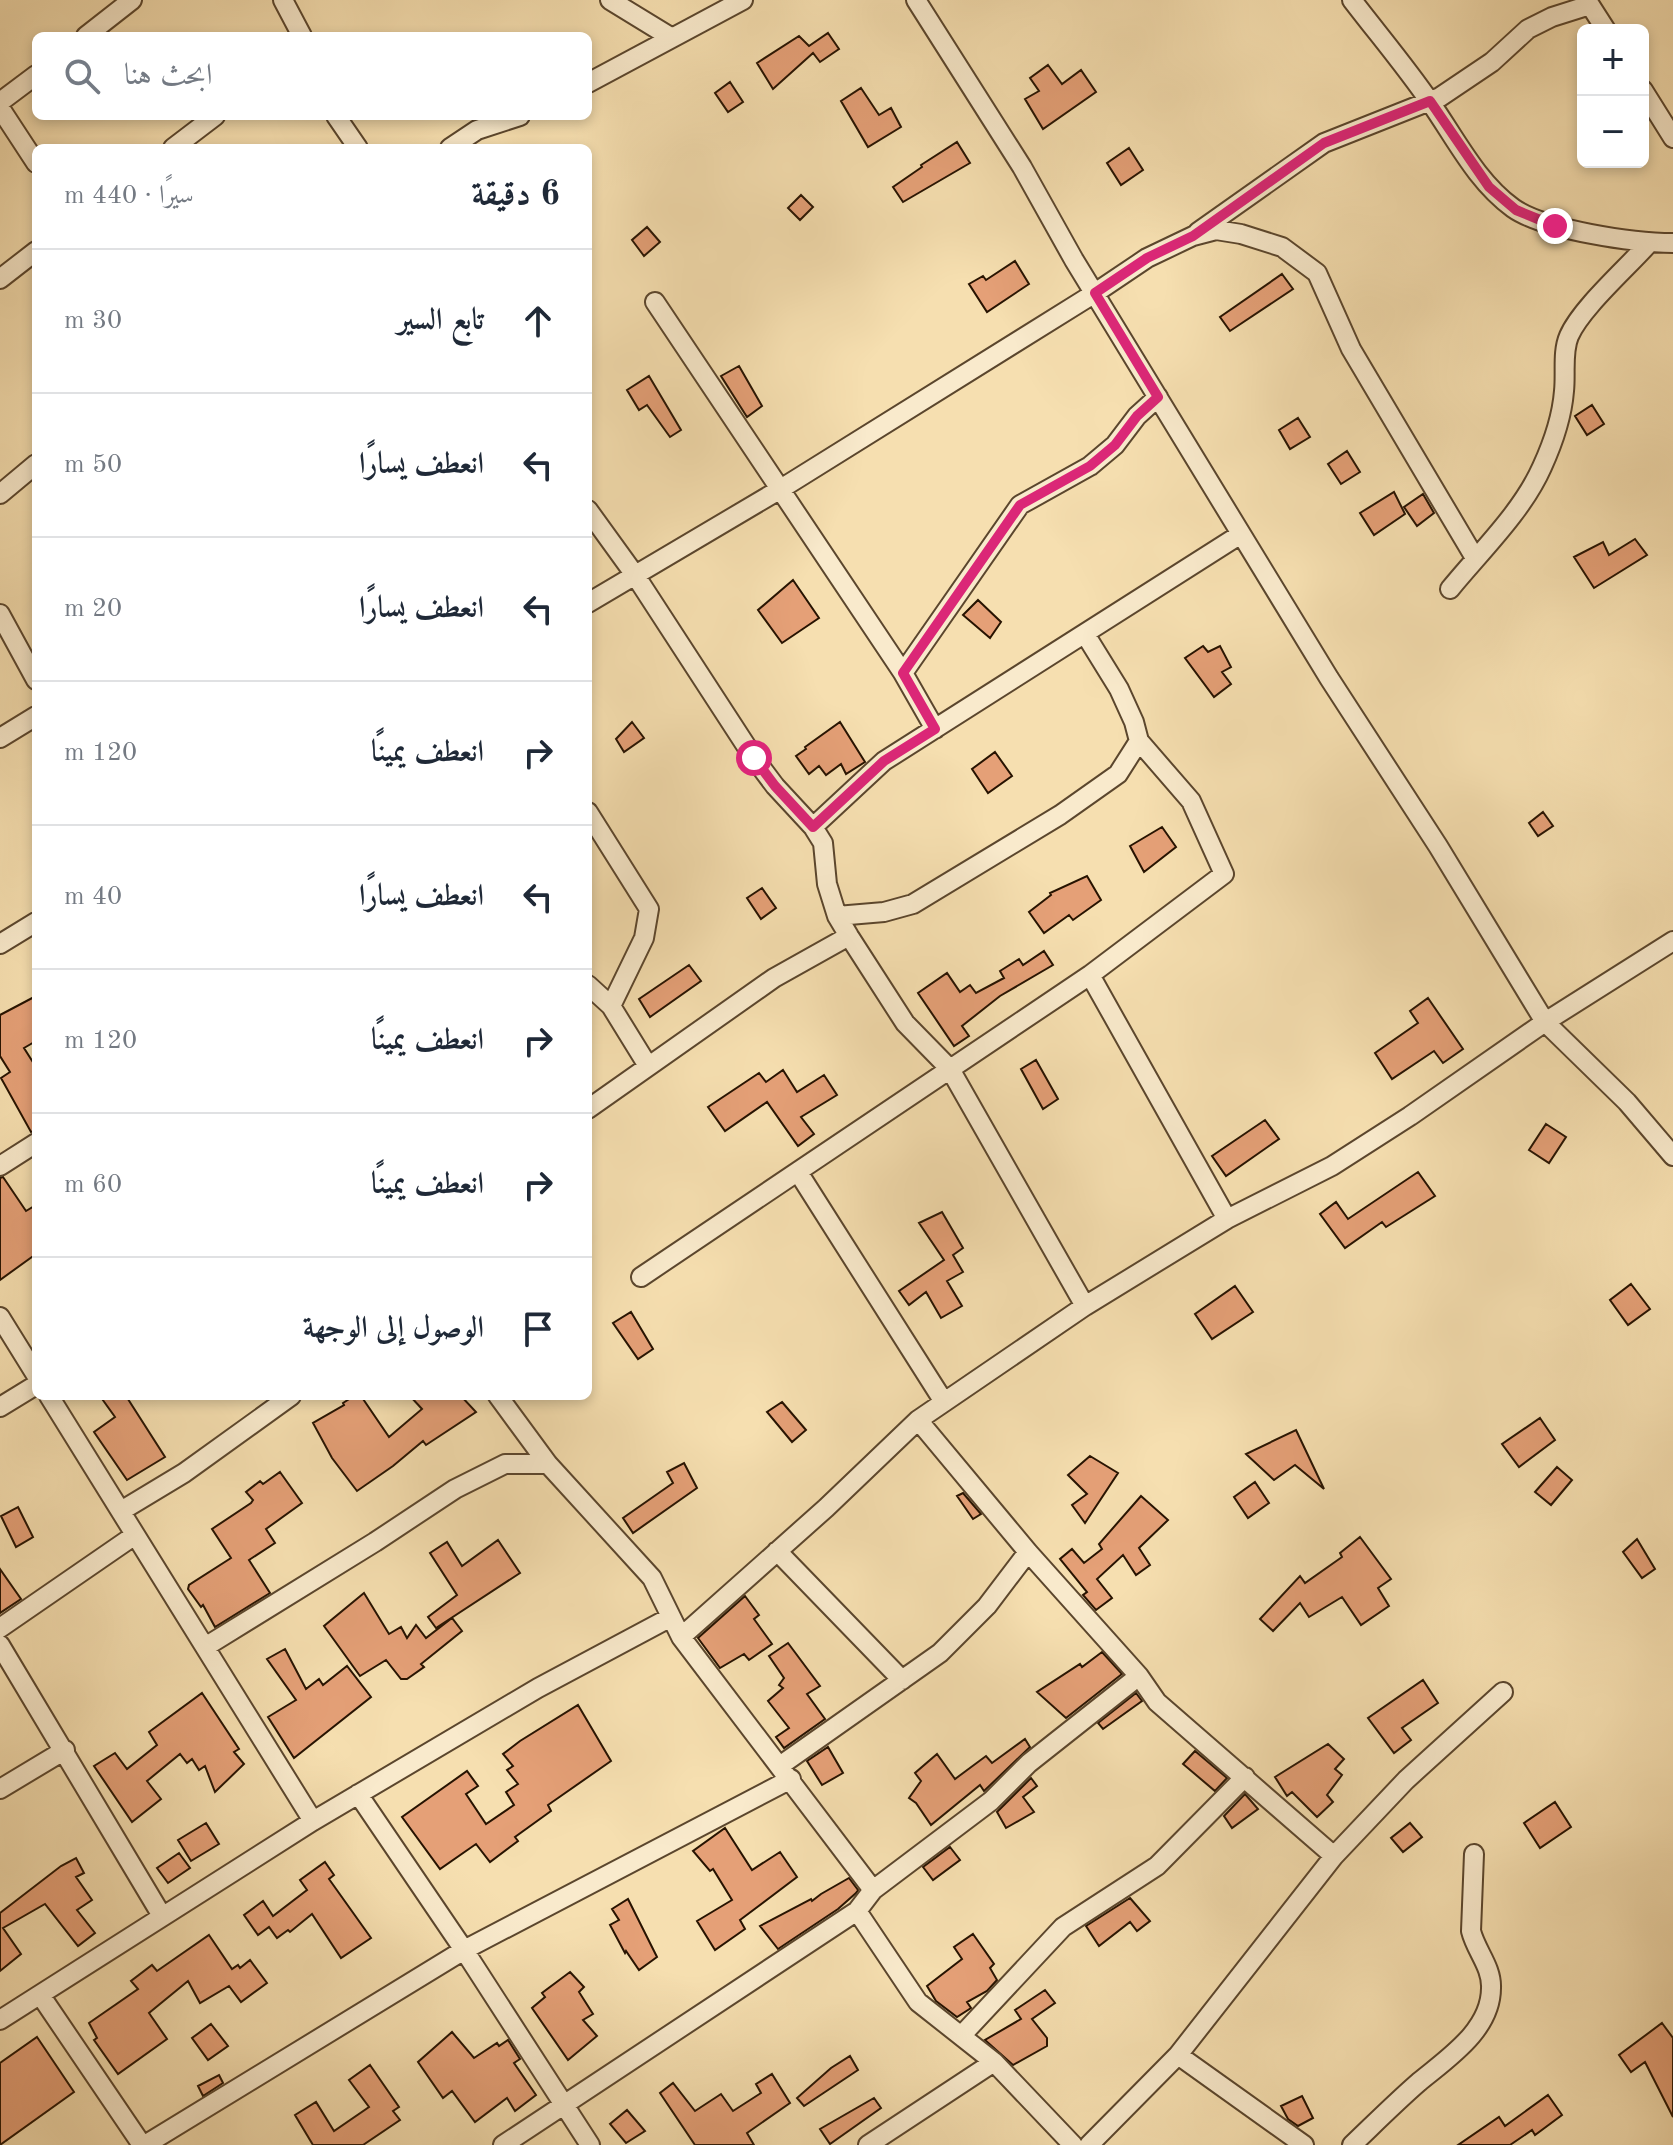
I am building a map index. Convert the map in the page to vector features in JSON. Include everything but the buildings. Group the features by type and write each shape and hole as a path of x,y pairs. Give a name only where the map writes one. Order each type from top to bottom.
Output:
{"street":[{"path":"91,32 132,0"},
{"path":"283,0 300,32"},
{"path":"610,0 672,38"},
{"path":"592,81 743,0"},
{"path":"916,0 1022,167 1241,534 1545,1022 1627,1102 1673,1156"},
{"path":"1352,0 1430,101 1489,187 1516,210 1555,226 1649,243 1673,243"},
{"path":"592,601 779,490 1147,258 1193,236 1324,143 1430,101 1492,62 1528,29 1552,17 1589,3 1602,24"},
{"path":"32,78 0,105 32,157"},
{"path":"1647,96 1673,138"},
{"path":"178,144 210,120"},
{"path":"338,120 349,144"},
{"path":"456,144 477,130 508,120"},
{"path":"1193,236 1216,230 1241,234 1282,247 1317,273 1351,349 1475,558"},
{"path":"1450,589 1523,500 1541,469 1556,430 1564,393 1569,336 1585,312 1649,243"},
{"path":"0,279 32,254"},
{"path":"655,302 903,673 935,729"},
{"path":"903,673 1020,505 1090,466 1115,445 1137,416 1158,397"},
{"path":"0,494 32,467"},
{"path":"592,516 635,575 754,758 823,843 827,884 837,916 905,1023 950,1069 1085,1306"},
{"path":"813,827 884,761 1241,534"},
{"path":"0,614 32,673"},
{"path":"641,1277 1090,975 1224,874 1191,801 1139,741 1119,689 1085,634"},
{"path":"0,738 32,718"},
{"path":"837,916 884,912 913,904 1060,815 1118,774 1139,741"},
{"path":"592,818 649,909 644,938 611,1006"},
{"path":"0,944 32,924"},
{"path":"592,1106 774,978 849,936"},
{"path":"681,1637 918,1420 1085,1306 1227,1219 1332,1166 1545,1022 1673,941"},
{"path":"1090,975 1227,1219"},
{"path":"592,989 611,1006 648,1066"},
{"path":"0,1166 32,1146"},
{"path":"798,1172 944,1402"},
{"path":"0,1317 31,1354"},
{"path":"0,1407 32,1387"},
{"path":"52,1400 313,1821"},
{"path":"121,1511 184,1473 285,1400"},
{"path":"501,1400 548,1464 652,1578 681,1637 873,1890"},
{"path":"918,1420 1028,1552 1139,1676 1157,1702 1334,1856"},
{"path":"205,1647 455,1489 505,1464 548,1464"},
{"path":"0,1628 135,1535"},
{"path":"777,1551 902,1680"},
{"path":"41,1996 144,2145 464,1950 786,1772 940,1653 987,1606 1028,1552"},
{"path":"0,2020 313,1821 538,1688 671,1617"},
{"path":"0,1645 162,1916"},
{"path":"503,2145 857,1911 873,1890 991,1801 1029,1763 1139,1676"},
{"path":"1089,2145 1178,2055 1334,1856 1406,1780 1503,1692"},
{"path":"0,1789 65,1750"},
{"path":"962,2035 1063,1927 1157,1866 1245,1777"},
{"path":"358,1794 464,1950 590,2145"},
{"path":"1352,2145 1467,2042 1489,2006 1491,1987 1488,1970 1471,1931 1474,1854"},
{"path":"857,1911 918,2002 994,2062 1073,2145"},
{"path":"1178,2055 1304,2145"},
{"path":"868,2145 994,2062"}],"route":[{"path":"754,758 813,827 884,761 935,729 903,673 1020,505 1090,466 1115,445 1137,416 1158,397 1095,293 1147,258 1193,236 1324,143 1430,101 1489,187 1516,210 1555,226"}]}
